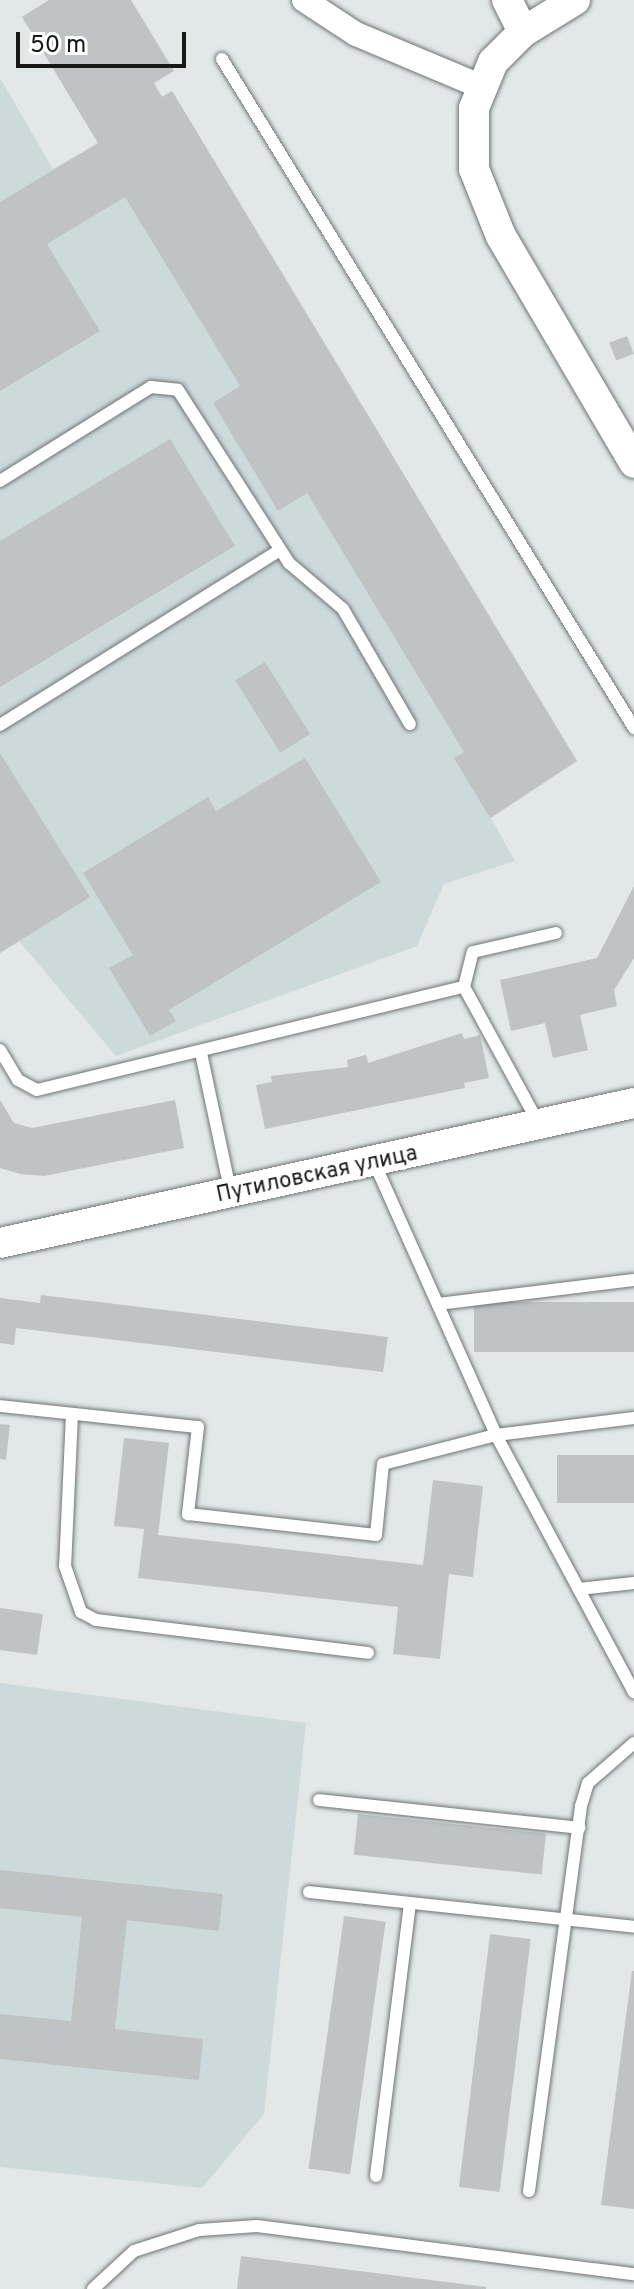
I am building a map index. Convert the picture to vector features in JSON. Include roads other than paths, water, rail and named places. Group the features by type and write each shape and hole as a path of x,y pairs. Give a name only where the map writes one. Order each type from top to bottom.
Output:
{"street":[{"path":"304,0 356,34 480,86"},
{"path":"507,0 523,32"},
{"path":"575,0 523,32 480,86 472,137 483,200 634,463"},
{"name":"Путиловская улица","path":"0,1243 541,1127 634,1103"}],"lane":[{"path":"222,59 634,728"},
{"path":"0,481 151,387 178,390 280,550 343,609 410,724"},
{"path":"0,725 280,550"},
{"path":"541,1127 464,987 473,952 556,933"},
{"path":"0,1050 18,1080 37,1090 201,1053 464,987"},
{"path":"201,1053 230,1193"},
{"path":"374,1162 496,1435 634,1692"},
{"path":"438,1304 634,1280"},
{"path":"0,1406 198,1427 188,1514 376,1535 383,1464 496,1435 634,1418"},
{"path":"72,1414 65,1566 81,1612 96,1620 368,1653"},
{"path":"579,1589 634,1583"},
{"path":"529,2191 579,1828 588,1783 634,1743"},
{"path":"319,1800 579,1828"},
{"path":"309,1892 568,1923 634,1927"},
{"path":"376,2176 410,1904"},
{"path":"93,2289 134,2251 199,2230 257,2226 634,2274"}]}
